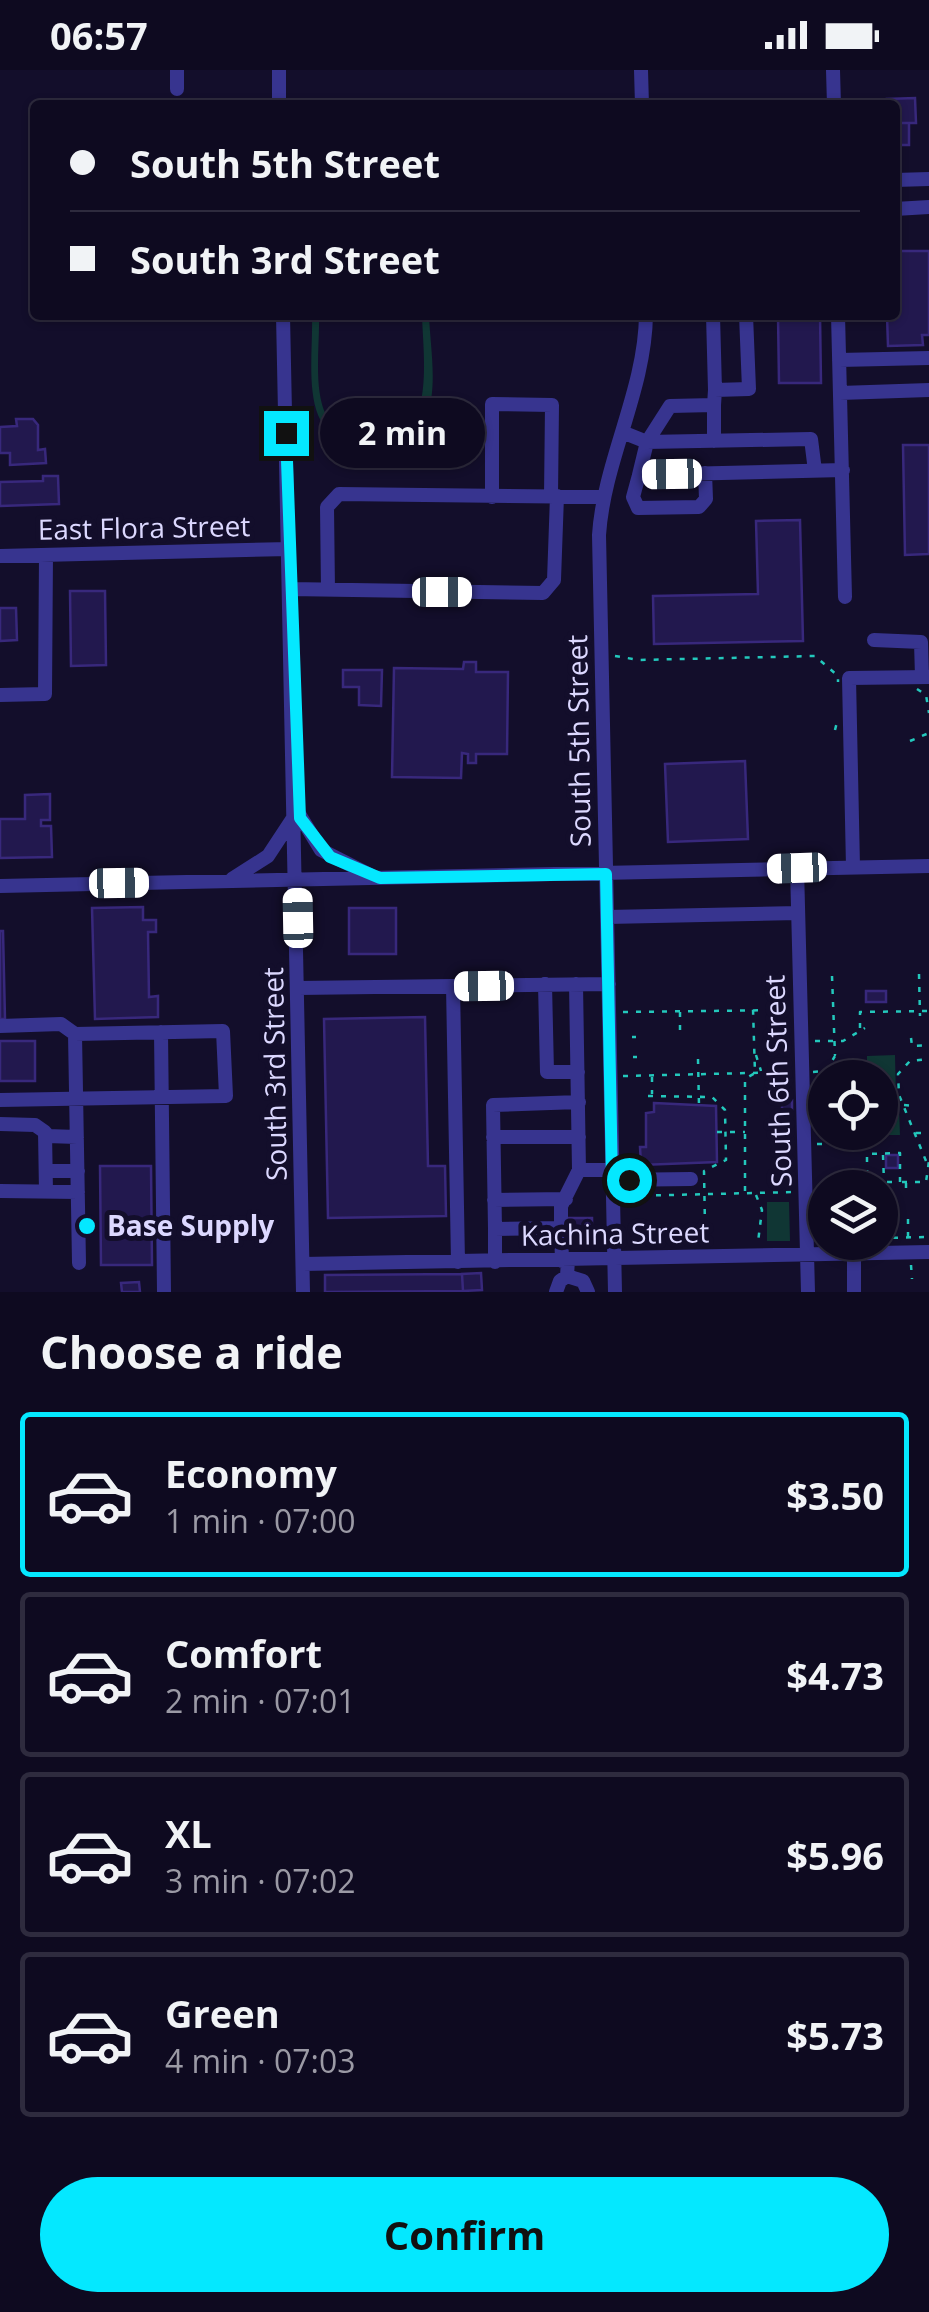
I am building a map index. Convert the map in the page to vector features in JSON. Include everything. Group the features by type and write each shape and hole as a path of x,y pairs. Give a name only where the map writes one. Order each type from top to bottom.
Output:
{"street":[{"path":"176,70 177,89"},
{"path":"279,70 279,100"},
{"path":"641,70 642,100"},
{"path":"833,70 834,100"},
{"path":"900,180 929,179"},
{"path":"900,208 929,207"},
{"name":"South 3rd Street","path":"283,320 297,808 303,1292"},
{"name":"South 5th Street","path":"616,1292 602,497 640,369 645,320"},
{"path":"712,320 714,440"},
{"path":"705,473 706,499 698,507 638,508 633,496 647,442 670,406 750,389 746,320"},
{"path":"838,320 845,597"},
{"path":"839,360 929,358"},
{"path":"840,393 929,390"},
{"path":"290,588 543,594 554,580 552,405 492,404 492,497"},
{"path":"622,432 647,442 810,439 815,471"},
{"path":"639,474 843,470"},
{"path":"328,590 327,508 339,494 602,497"},
{"name":"East Flora Street","path":"0,556 289,549"},
{"path":"0,695 45,694 46,555"},
{"path":"854,867 845,682 922,681 925,641 874,640"},
{"path":"297,808 321,850 380,878"},
{"path":"227,881 257,866 276,848 297,808"},
{"path":"0,886 929,866"},
{"name":"South 6th Street","path":"797,868 808,1292"},
{"path":"608,918 798,913"},
{"path":"545,984 547,1072 578,1072"},
{"path":"568,1276 561,1206 580,1170 576,984"},
{"path":"298,988 609,984"},
{"path":"454,986 458,1262"},
{"path":"0,1026 61,1024 75,1034 223,1031 226,1096 0,1100"},
{"path":"161,1032 164,1292"},
{"path":"75,1034 79,1264"},
{"path":"495,1262 493,1104 579,1102"},
{"path":"0,1124 35,1125 46,1136 77,1137"},
{"path":"46,1136 46,1192"},
{"path":"493,1138 580,1137"},
{"path":"46,1170 78,1171"},
{"path":"580,1170 612,1175 698,1175"},
{"path":"0,1191 78,1192"},
{"path":"494,1200 566,1199"},
{"path":"495,1230 561,1228"},
{"name":"Kachina Street","path":"898,1251 929,1252"},
{"name":"Kachina Street","path":"303,1264 807,1255"},
{"path":"854,1292 857,1260"},
{"path":"556,1292 560,1281 568,1276"},
{"path":"568,1276 583,1281 588,1292"}],"path":[{"path":"615,656 639,660 815,656 838,676 835,679 845,682"},
{"path":"922,681 929,713"},
{"path":"835,730 840,710"},
{"path":"910,742 929,735"},
{"path":"919,974 920,1013"},
{"path":"832,976 833,1060"},
{"path":"753,1009 751,1034 761,1073"},
{"path":"680,1010 680,1034"},
{"path":"621,1012 800,1010"},
{"path":"803,1040 843,1041 863,1028 860,1012 929,1010"},
{"path":"911,1038 912,1046 929,1045"},
{"path":"749,1045 755,1045"},
{"path":"755,1073 756,1054"},
{"path":"835,1056 839,1060"},
{"path":"698,1059 699,1106"},
{"path":"898,1182 928,1183 928,1161 903,1106 898,1079 905,1064 929,1059"},
{"path":"622,1076 808,1071"},
{"path":"746,1194 745,1079 755,1073"},
{"path":"652,1075 650,1096 712,1097 725,1110 726,1160 698,1175"},
{"path":"898,1079 906,1078"},
{"path":"664,1096 664,1103"},
{"path":"903,1106 914,1106"},
{"path":"716,1132 746,1132"},
{"path":"914,1133 926,1133"},
{"path":"865,1170 867,1154 900,1154 906,1194"},
{"path":"883,1154 884,1170"},
{"path":"704,1162 698,1175 704,1194 705,1227"},
{"path":"630,1196 807,1192"},
{"path":"756,1193 762,1210 758,1242"},
{"path":"908,1220 909,1248"},
{"path":"898,1237 929,1237"},
{"path":"911,1259 912,1279"}],"green space":[{"path":"312,320 319,320 318,379 326,415 343,435 355,441 390,442 406,432 416,417 424,376 422,320 429,320 433,379 427,415 417,431 389,448 356,448 341,442 328,430 315,404"},
{"path":"895,1055 895,1060 867,1060 867,1056"},
{"path":"767,1202 789,1202 790,1241 767,1241"}],"building":[{"path":"915,98 916,123 900,123 900,100 887,99"},
{"path":"900,123 909,123 909,145 900,145"},
{"path":"900,251 929,251 929,335 922,335 923,345 888,346 887,320 900,320"},
{"path":"778,320 820,320 821,383 779,383"},
{"path":"16,419 33,419 38,425 38,450 45,449 46,463 10,465 10,453 0,453 0,427 17,426"},
{"path":"903,445 929,445 929,554 905,555"},
{"path":"43,476 58,476 59,504 0,506 0,482 43,481"},
{"path":"800,520 803,641 654,644 653,596 758,594 756,521"},
{"path":"70,591 105,591 106,665 71,666"},
{"path":"0,608 16,608 17,640 0,641"},
{"path":"464,662 476,662 476,672 508,672 507,754 476,754 476,763 468,763 468,754 462,753 461,778 392,777 394,668 463,669"},
{"path":"343,670 382,670 381,706 359,705 359,687 343,687"},
{"path":"745,761 748,839 668,842 665,764"},
{"path":"50,794 50,820 41,820 41,826 51,826 52,857 0,858 0,819 25,819 25,795"},
{"path":"143,907 143,920 156,920 156,932 148,932 149,997 158,996 158,1017 95,1019 92,908"},
{"path":"349,908 396,908 396,954 349,954"},
{"path":"3,931 5,1019 0,1019"},
{"path":"866,991 886,991 886,1002 866,1002"},
{"path":"425,1017 428,1166 445,1166 446,1216 328,1218 324,1019"},
{"path":"0,1041 35,1041 35,1081 0,1081"},
{"path":"782,1100 792,1100 792,1110 782,1110"},
{"path":"654,1103 716,1106 717,1162 641,1165 640,1147 646,1147 646,1113 654,1112"},
{"path":"886,1155 898,1155 898,1168 886,1168"},
{"path":"100,1166 151,1166 152,1265 101,1265"},
{"path":"569,1218 592,1218 592,1233 570,1234"},
{"path":"481,1273 482,1290 463,1291 462,1274"},
{"path":"462,1274 463,1291 325,1292 325,1275"},
{"path":"139,1282 140,1292 122,1292 121,1283"}],"place":[{"name":"Base Supply","path":"87,1226"}],"route":[{"path":"286,433 300,818 314,842 330,857 380,878 606,874 612,1180 629,1180"}]}
